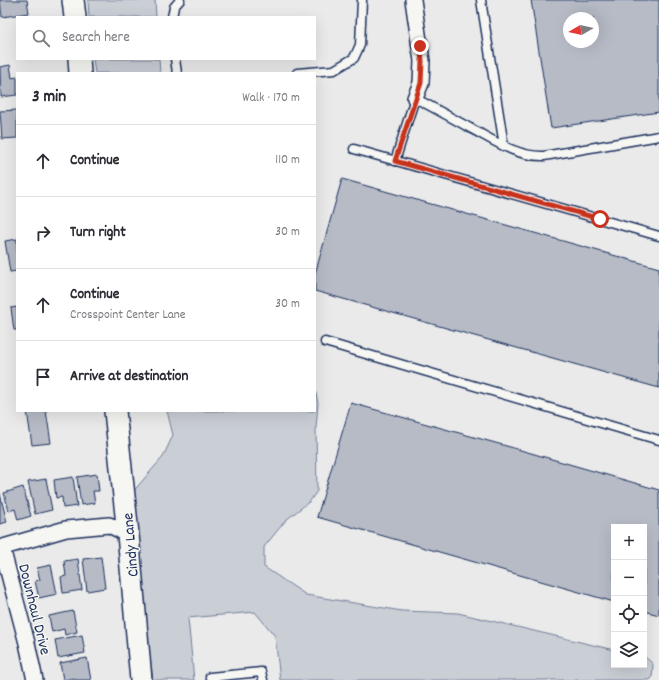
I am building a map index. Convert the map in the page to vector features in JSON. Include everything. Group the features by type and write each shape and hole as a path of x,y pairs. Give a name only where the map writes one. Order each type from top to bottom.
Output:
{"main road":[{"path":"73,0 75,16"},
{"path":"79,60 80,72"},
{"name":"Cindy Lane","path":"115,412 141,680"}],"street":[{"path":"413,0 422,61 421,83 415,98"},
{"path":"1,548 66,529 110,525 128,534"},
{"name":"Downhaul Drive","path":"1,548 28,643 35,680"}],"lane":[{"path":"172,16 174,7 180,0"},
{"path":"309,72 334,70 354,58 360,46 362,0"},
{"path":"481,0 504,146"},
{"path":"175,60 177,72"},
{"path":"395,161 415,98 504,146 520,153 533,156 544,156 659,136"},
{"path":"354,149 659,236"},
{"path":"325,342 659,440"},
{"path":"210,676 261,672 263,680"}],"shaded area":[{"path":"88,0 155,0 156,16 89,16"},
{"path":"93,60 159,60 160,72 95,72"},
{"path":"316,394 318,403 316,428 317,491 310,501 286,520 264,547 264,567 306,595 402,611 458,613 611,649 611,668 647,668 647,659 653,664 652,678 650,680 280,680 275,636 255,612 188,618 194,680 153,680 131,494 163,457 173,435 167,412 316,412"}],"building":[{"path":"0,0 27,0 29,13 2,17"},
{"path":"531,0 659,0 659,112 551,128"},
{"path":"10,65 12,78 16,77 16,95 1,97 0,67"},
{"path":"16,110 16,138 2,139 0,111"},
{"path":"342,179 659,268 659,388 316,291 316,270"},
{"path":"16,239 16,271 10,272 5,241"},
{"path":"16,307 16,330 14,330 11,308"},
{"path":"351,403 510,447 659,490 659,615 647,612 647,524 611,524 611,601 317,517"},
{"path":"27,412 46,412 51,443 32,445"},
{"path":"97,474 99,491 93,491 95,503 81,505 77,477"},
{"path":"73,477 77,506 63,508 62,497 56,498 54,480"},
{"path":"46,479 52,510 35,514 28,482"},
{"path":"23,487 31,516 18,520 15,509 9,511 4,493"},
{"path":"0,494 7,522 0,524"},
{"path":"101,557 105,588 87,591 83,559"},
{"path":"78,559 82,590 63,593 61,577 66,576 64,561"},
{"path":"51,565 57,594 39,598 35,581 40,580 37,568"},
{"path":"73,611 77,632 65,635 64,629 52,632 49,616"},
{"path":"82,635 85,653 58,658 55,640"},
{"path":"87,658 91,680 75,680 75,678 63,680 60,663"}],"route":[{"path":"420,46 422,61 421,83 395,161 600,219"}]}
